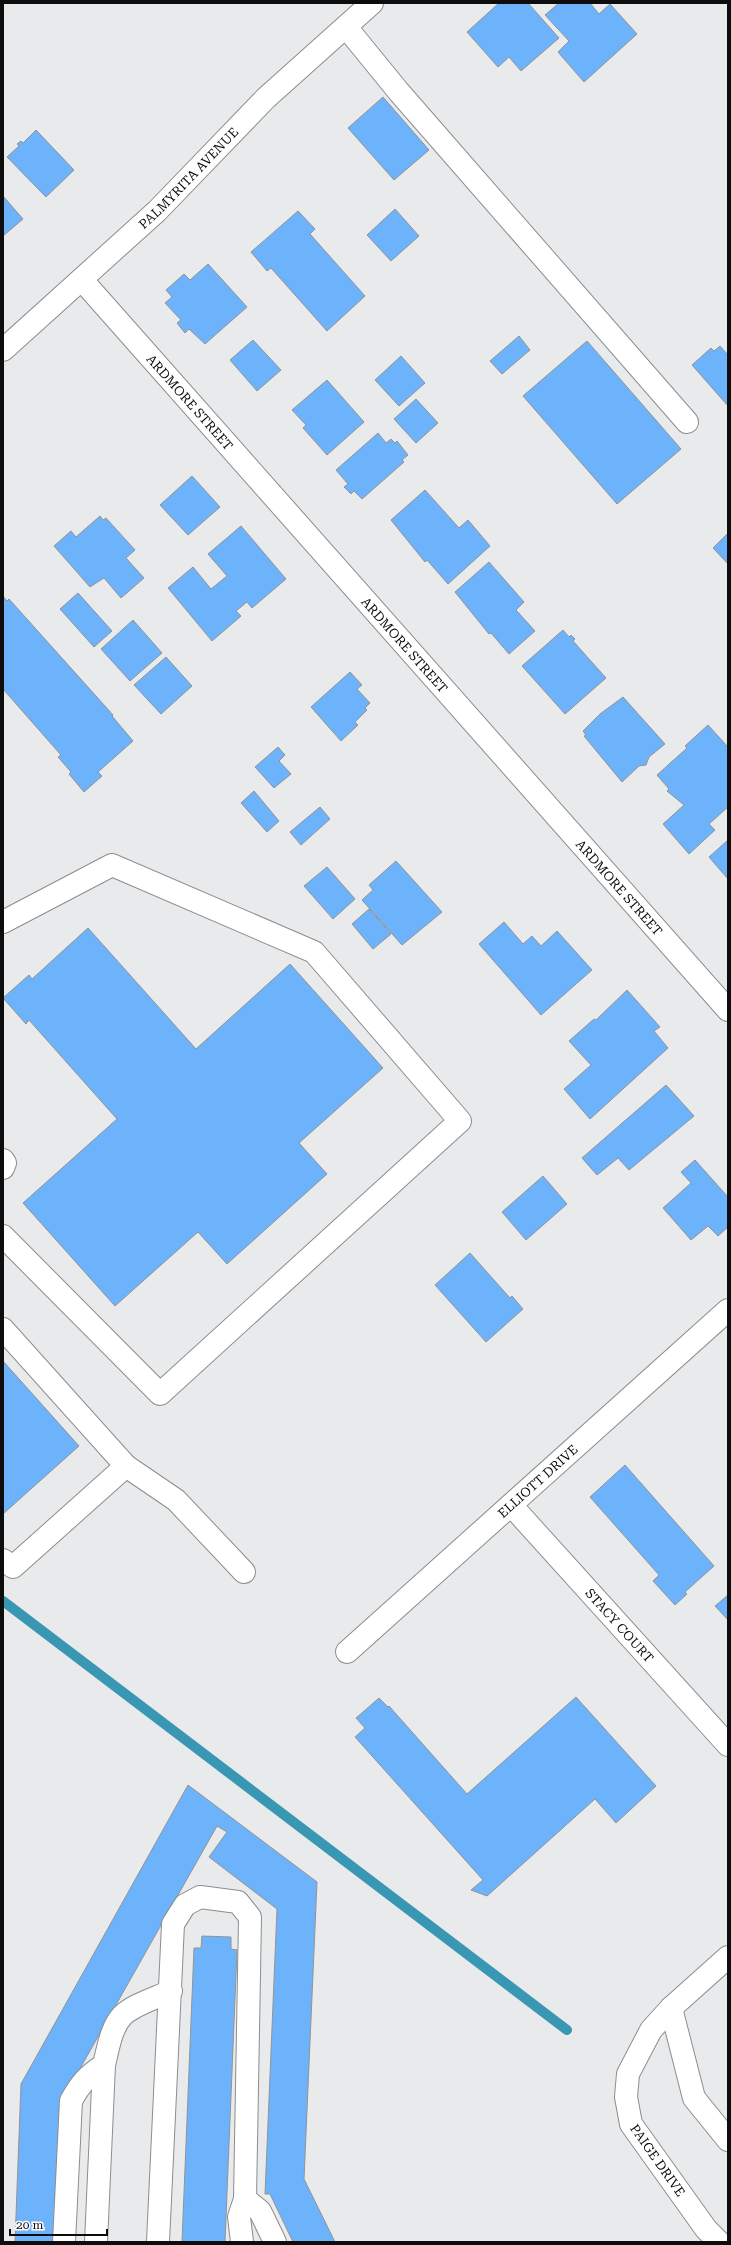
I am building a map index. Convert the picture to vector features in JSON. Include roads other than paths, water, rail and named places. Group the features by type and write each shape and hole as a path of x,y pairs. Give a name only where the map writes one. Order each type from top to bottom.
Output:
{"street":[{"name":"PALMYRITA AVENUE","path":"3,350 157,211 266,98 372,3"},
{"path":"346,27 399,92 687,422"},
{"name":"ARDMORE STREET","path":"82,280 728,1010"},
{"path":"3,922 112,865 314,952 460,1121 160,1394 3,1236"},
{"path":"3,1160 5,1163 3,1168"},
{"name":"ELLIOTT DRIVE","path":"347,1652 728,1310"},
{"path":"3,1329 126,1466 176,1500 244,1572"},
{"path":"3,1560 13,1567 126,1466"},
{"name":"STACY COURT","path":"511,1505 728,1745"},
{"path":"158,2242 173,1924 186,1905 200,1897 238,1902 250,1916 245,2199 239,2217 242,2242"},
{"name":"PAIGE DRIVE","path":"719,2242 706,2229 631,2124 626,2097 628,2074 650,2030 671,2008 728,1957"},
{"path":"96,2242 104,2065 110,2039 123,2016 171,1991"},
{"path":"671,2008 694,2098 728,2140"},
{"path":"64,2242 70,2101 81,2083 88,2075 104,2065"},
{"path":"245,2199 260,2211 274,2242"}],"waterway":[{"path":"3,1601 567,2030"}]}
